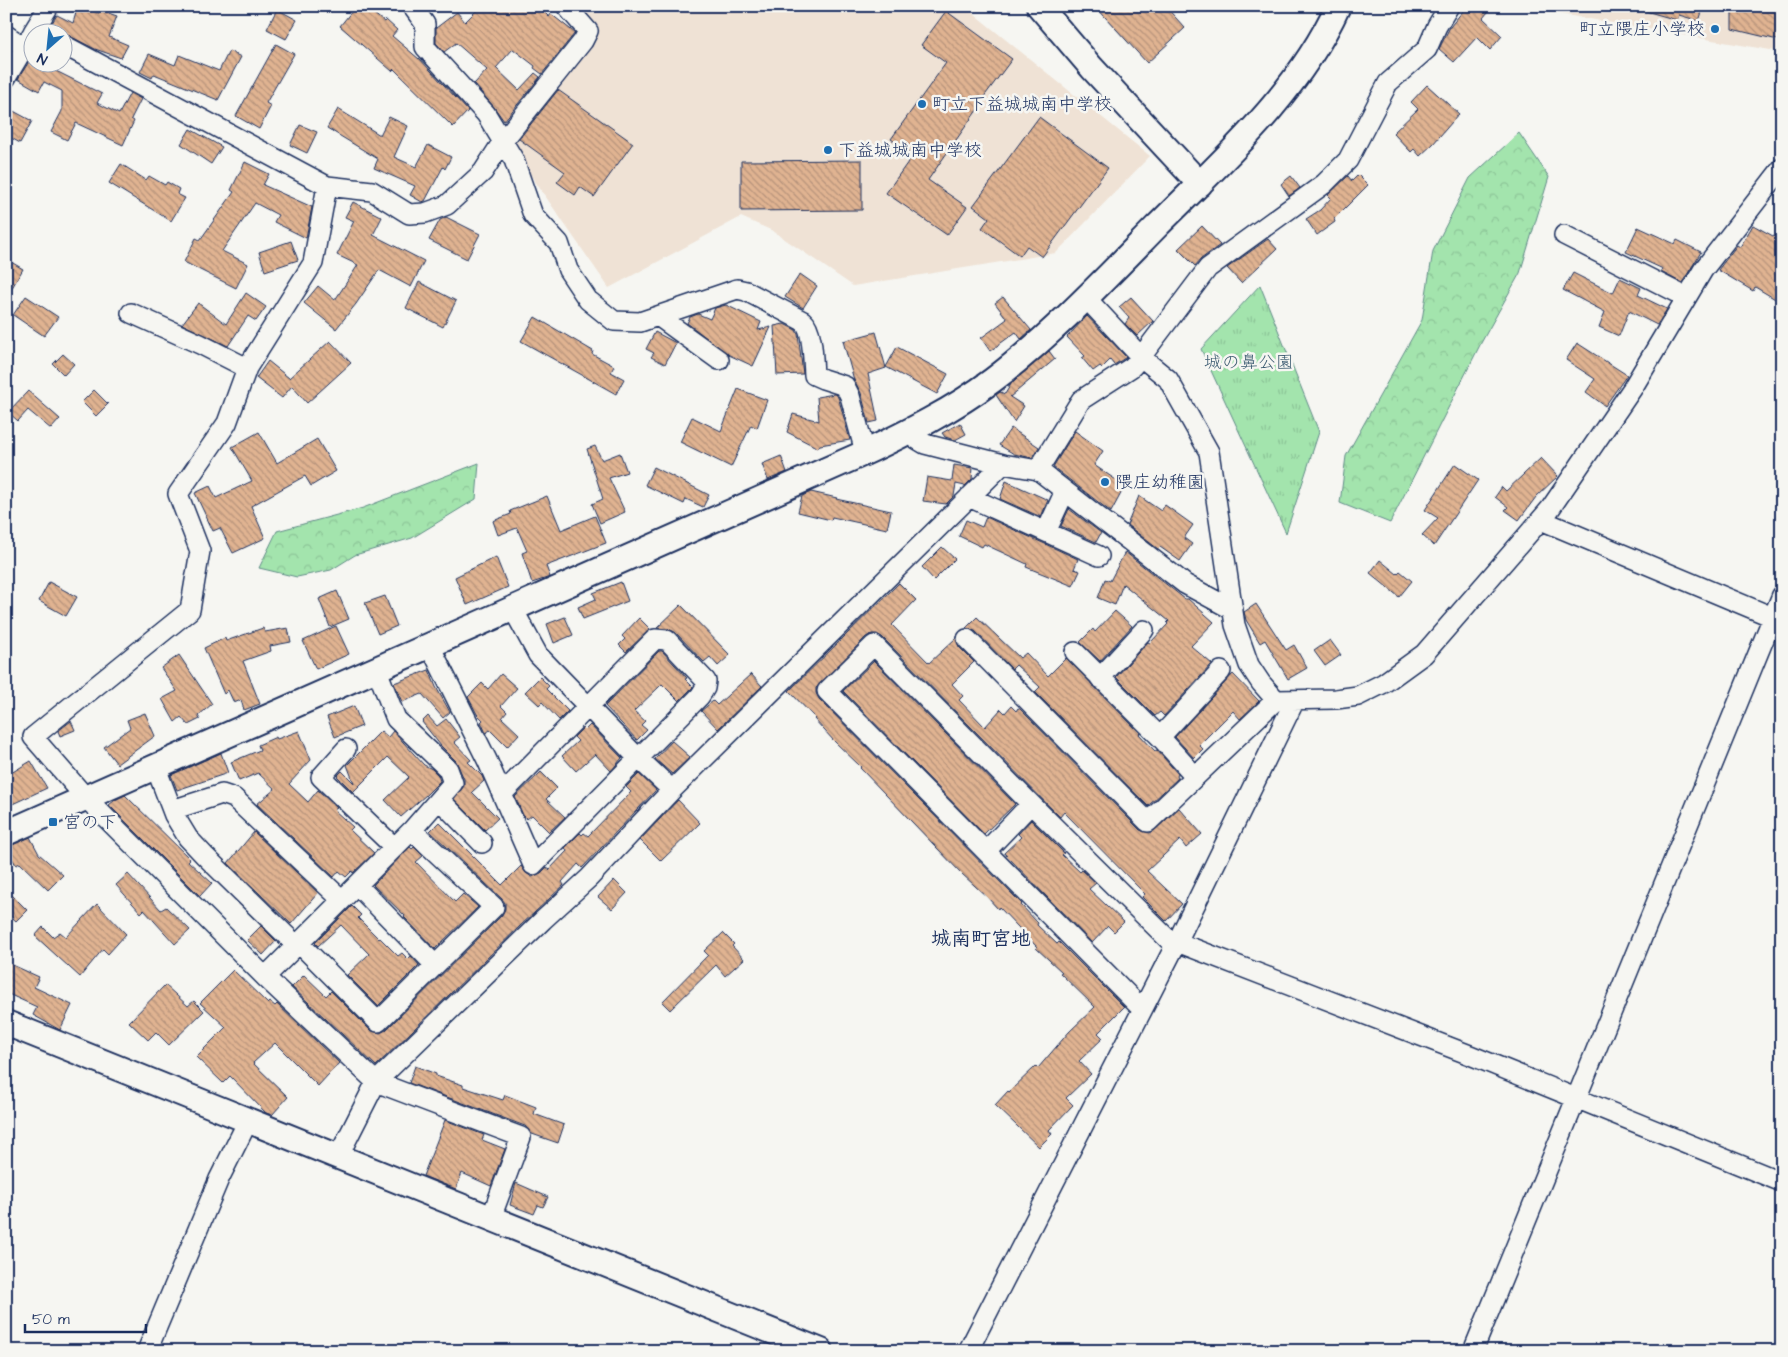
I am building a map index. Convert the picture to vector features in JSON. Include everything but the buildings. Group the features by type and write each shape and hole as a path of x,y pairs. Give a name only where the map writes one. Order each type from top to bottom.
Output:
{"street":[{"path":"40,22 49,6"},
{"path":"412,6 424,24 425,48 486,114 514,160 533,215 542,227 559,243 568,270 588,300 614,321 640,322 738,289 746,291 802,321 806,324 809,331 814,375 845,386 850,396 865,452"},
{"path":"72,49 327,186 372,191 409,214 425,213 447,205 483,172 503,141 583,41 588,31 566,6"},
{"path":"1039,6 1092,68 1200,184"},
{"path":"6,834 865,452 949,409 993,380 1086,298 1240,143 1300,71 1338,6"},
{"path":"1038,470 1081,400 1132,367 1208,268 1324,184 1348,160 1388,83 1427,49 1449,6"},
{"path":"6,35 22,35"},
{"path":"6,78 22,53"},
{"path":"967,639 1148,822 1276,700 1336,699 1358,696 1384,683 1424,654 1550,509 1632,390 1703,270 1782,168"},
{"path":"327,186 312,263 247,368 227,424 178,494 200,551 190,610 33,737 86,798 265,977 376,1082 521,1137 491,1218"},
{"path":"1564,235 1686,297"},
{"path":"1086,298 1141,357 1168,379 1209,452 1235,625 1249,665 1276,700"},
{"path":"131,313 200,344 247,368"},
{"path":"658,316 719,360"},
{"path":"905,432 925,444 1003,464 1038,470 1185,584 1232,610"},
{"path":"338,1157 376,1082 589,878 672,790 1003,464"},
{"path":"1046,532 1065,491"},
{"path":"969,498 1099,556"},
{"path":"1541,520 1777,619"},
{"path":"1473,1351 1576,1098 1777,619 1782,595"},
{"path":"513,609 538,655 638,758 672,790"},
{"path":"1100,678 1144,630"},
{"path":"430,646 487,760 533,865 700,696 705,688 706,681 666,640 655,639 590,707 502,794"},
{"path":"1142,1009 827,690 874,645 1031,804 1176,944 1470,1055 1782,1182"},
{"path":"1075,652 1160,736 1195,776"},
{"path":"265,977 412,830 453,782 448,770 396,719 377,670"},
{"path":"1160,736 1221,672"},
{"path":"968,1351 1176,944 1295,700"},
{"path":"346,749 321,777 394,847"},
{"path":"156,768 172,810 188,838 204,856 378,1022 494,907 412,830"},
{"path":"172,810 222,794 234,798 342,900"},
{"path":"439,799 482,843"},
{"path":"986,851 1031,804"},
{"path":"357,885 435,966"},
{"path":"6,1023 821,1351"},
{"path":"147,1351 219,1179 248,1121"}],"shaded area":[{"name":"下益城城南中学校","path":"579,6 964,6 1150,156 1056,253 853,286 773,231 741,217 609,288 509,144 595,40 595,32"},
{"name":"町立隈庄小学校","path":"1514,6 1782,6 1782,52"}],"green space":[{"path":"1519,133 1549,177 1520,273 1481,343 1390,523 1340,503 1346,456 1422,320 1433,251 1470,178"},
{"name":"城の鼻公園","path":"1260,285 1319,432 1286,533 1201,349"},
{"path":"479,463 476,499 412,538 355,555 331,570 297,577 259,568 277,531 363,508"}],"place":[{"name":"町立隈庄小学校","path":"1715,29"},
{"name":"町立下益城城南中学校","path":"922,104"},
{"name":"下益城城南中学校","path":"828,150"},
{"name":"隈庄幼稚園","path":"1105,482"},
{"name":"宮の下","path":"53,822"}],"district":[{"name":"城南町宮地","path":"981,939"}]}
